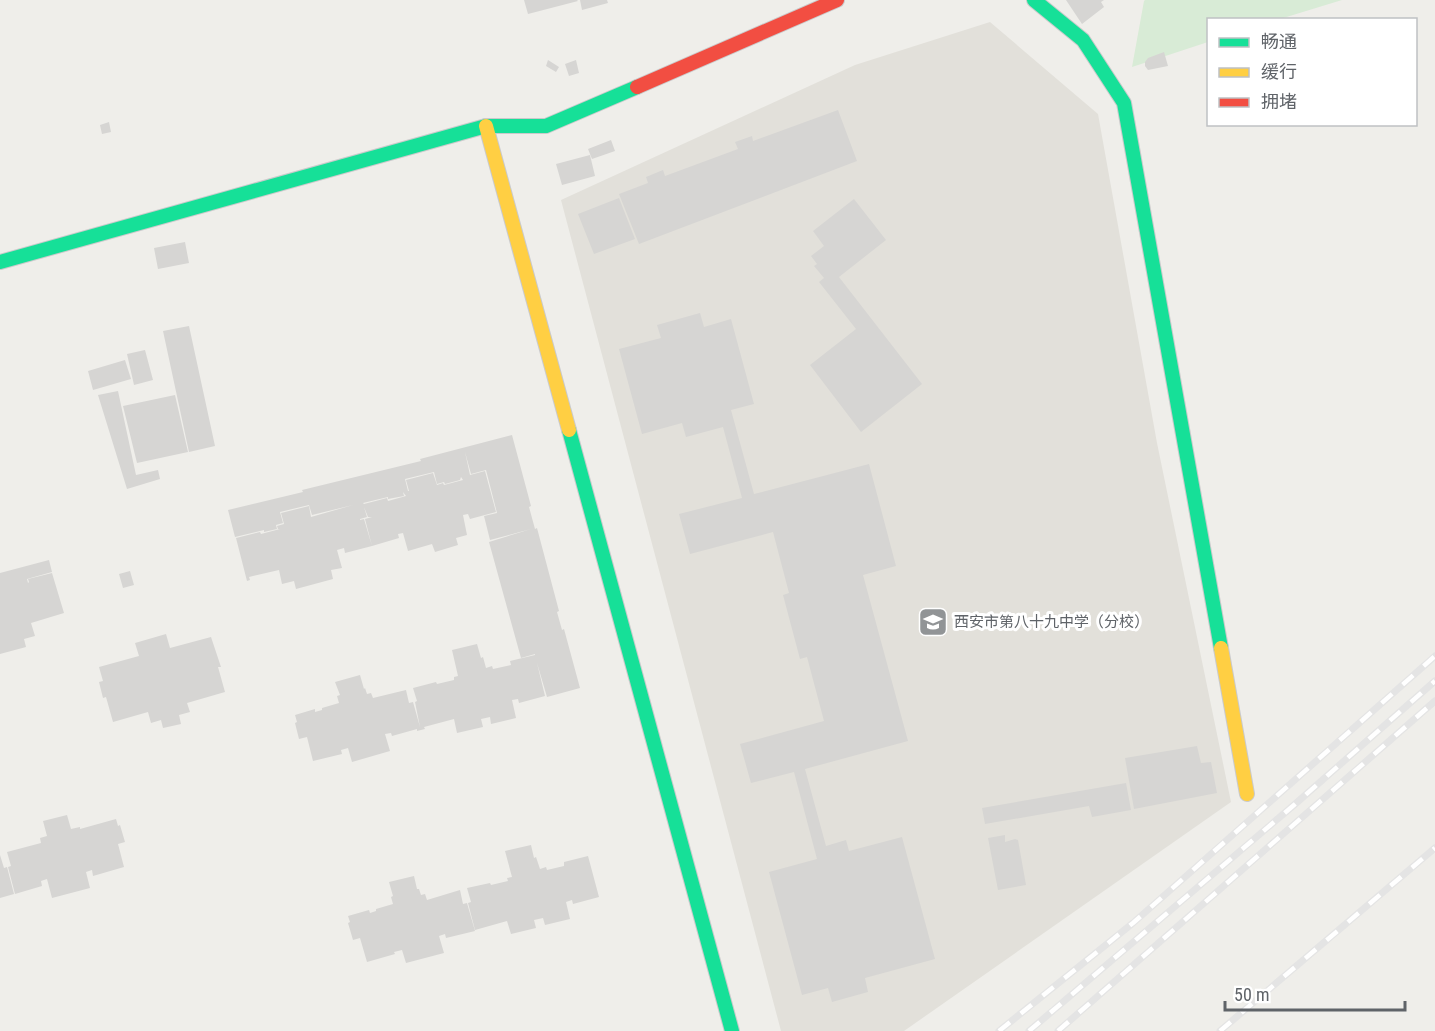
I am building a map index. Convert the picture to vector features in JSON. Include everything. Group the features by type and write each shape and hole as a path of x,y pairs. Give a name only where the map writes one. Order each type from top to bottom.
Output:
{"street":[{"path":"0,262 486,126 546,126 837,0"},
{"path":"1034,0 1083,40 1124,103 1247,794"},
{"path":"486,126 732,1031"}],"shaded area":[{"name":"西安市第八十九中学（分校）","path":"990,22 1098,114 1157,443 1231,802 904,1031 781,1031 561,200 855,65"}],"green space":[{"path":"1342,0 1283,18 1207,18 1207,42 1132,67 1144,1"}],"building":[{"path":"524,0 577,0 578,1 528,14"},
{"path":"580,0 607,0 608,3 582,10"},
{"path":"1066,0 1104,0 1101,2 1104,7 1082,24"},
{"path":"1164,52 1168,66 1148,70 1145,62 1148,58"},
{"path":"548,60 559,67 556,72 546,66"},
{"path":"576,60 579,73 569,76 565,64"},
{"path":"838,110 857,161 639,244 619,194 648,183 646,177 663,170 665,176 738,149 735,142 752,136 753,141"},
{"path":"109,122 111,132 102,134 100,125"},
{"path":"611,140 615,151 592,159 588,149"},
{"path":"590,155 595,176 562,185 556,164"},
{"path":"619,198 635,239 594,254 578,214"},
{"path":"854,199 886,240 839,277 922,384 861,432 810,365 856,329 819,282 824,278 814,266 817,264 811,256 824,246 813,231"},
{"path":"185,242 189,263 158,269 154,248"},
{"path":"700,313 704,327 731,319 754,404 731,410 754,494 869,464 896,566 863,575 908,741 805,769 826,846 846,840 849,851 902,837 935,959 865,978 868,992 832,1002 828,988 802,995 769,872 817,859 794,772 751,783 740,744 824,721 807,657 800,659 783,595 789,593 773,532 690,554 679,514 742,498 723,427 686,437 682,423 642,434 619,349 661,338 657,325"},
{"path":"189,326 215,446 189,452 163,331"},
{"path":"145,350 153,380 134,385 127,354"},
{"path":"125,360 131,379 93,390 88,371"},
{"path":"118,391 136,475 158,470 160,479 127,489 98,395"},
{"path":"175,395 188,452 137,463 123,406"},
{"path":"512,435 531,506 529,507 535,529 537,528 559,611 557,612 580,688 547,697 537,663 545,696 519,703 518,699 512,700 516,718 491,724 490,717 481,719 483,727 457,733 454,719 417,731 417,729 392,736 391,733 385,734 390,751 352,762 348,748 341,750 342,754 313,761 307,737 299,739 295,715 315,709 315,712 339,703 337,696 340,695 335,682 360,675 364,689 367,694 371,693 373,698 406,690 409,703 413,702 420,727 413,688 454,680 454,677 458,676 452,650 477,644 486,668 492,666 493,669 511,665 510,661 535,655 521,658 489,542 531,529 490,540 484,516 497,513 486,470 471,474 465,452 470,475 485,471 496,512 470,519 468,514 463,515 467,535 456,538 458,545 435,552 432,544 408,551 403,533 398,534 399,538 372,546 345,553 344,548 337,550 342,568 331,570 333,579 296,589 294,581 282,584 279,570 249,577 250,580 247,581 236,538 280,529 277,526 284,524 281,513 309,506 311,517 353,505 312,515 309,505 280,512 283,523 276,525 277,529 264,532 264,530 235,537 228,510 421,461 420,459","holes":["434,472 437,484 460,480 461,477 463,480 437,485 433,473 406,480 408,491 405,479","403,492 406,496 388,501 387,498 363,503 388,497 388,499 404,496","364,507 368,517 372,517 365,519 372,546 364,519 360,520 367,517"]},
{"path":"49,560 52,572 27,579 28,583 28,579 52,573 64,613 31,623 35,636 24,639 26,647 0,654 0,573"},
{"path":"130,571 134,585 123,588 119,574"},
{"path":"166,634 170,648 211,637 221,667 218,667 225,692 187,703 190,712 179,715 181,724 163,728 161,720 151,723 148,712 113,722 106,697 103,698 99,682 103,681 99,667 139,656 135,643"},
{"path":"1197,746 1201,763 1211,762 1217,793 1134,809 1125,758"},
{"path":"1126,783 1131,810 1092,817 1089,806 985,824 982,808"},
{"path":"67,815 71,829 80,827 80,829 116,819 125,842 118,844 124,867 93,876 92,870 86,872 90,888 52,898 47,879 41,881 42,886 15,894 8,867 11,866 7,852 41,843 40,838 47,836 43,821"},
{"path":"1005,835 1005,842 1018,840 1026,885 998,890 988,838"},
{"path":"531,845 540,869 546,867 547,870 564,866 564,862 588,856 599,897 573,904 572,900 566,902 570,919 545,925 543,918 534,920 536,928 511,934 507,921 475,930 468,903 471,902 467,888 508,881 507,878 512,877 505,851"},
{"path":"0,855 4,868 7,867 14,894 0,898"},
{"path":"414,876 417,889 421,895 425,894 427,900 460,890 463,904 467,903 475,931 446,938 445,934 439,936 444,953 406,963 402,950 367,962 360,938 353,940 348,916 369,910 370,913 393,904 389,882"}],"railway":[{"path":"999,1031 1133,923 1435,656"},
{"path":"1029,1031 1294,805 1435,681"},
{"path":"1058,1031 1435,701"},
{"path":"1220,1031 1435,848"}],"traffic: fast":[{"path":"1034,0 1083,40 1124,103 1221,648"},
{"path":"0,262 486,126 546,126 637,87"},
{"path":"569,430 732,1031"}],"traffic: slow":[{"path":"486,126 569,430"},
{"path":"1221,648 1247,794"}],"traffic: jam":[{"path":"637,87 837,0"}],"place":[{"name":"西安市第八十九中学（分校）","path":"933,622"}]}
